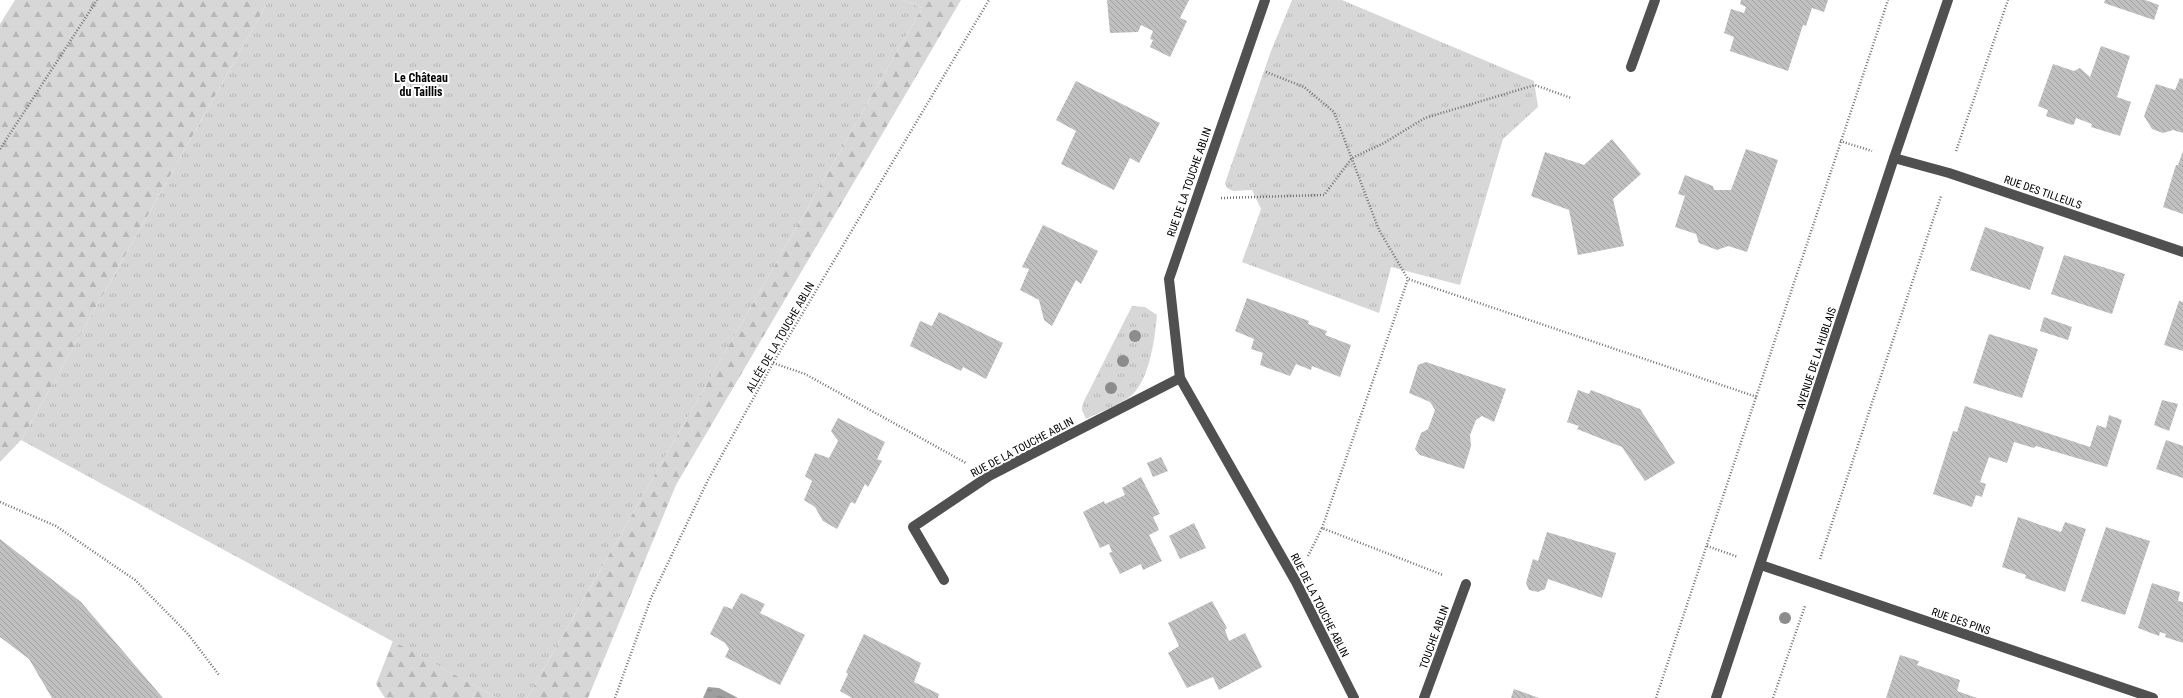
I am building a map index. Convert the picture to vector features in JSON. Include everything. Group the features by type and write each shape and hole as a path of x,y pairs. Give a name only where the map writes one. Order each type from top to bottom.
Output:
{"street":[{"name":"RUE DE LA TOUCHE ABLIN","path":"1265,0 1169,279 1180,378 1296,582 1354,698"},
{"path":"1631,67 1655,0"},
{"name":"AVENUE DE LA HUBLAIS","path":"1716,698 1894,158 1948,0"},
{"name":"RUE DES TILLEULS","path":"1894,158 1949,173 2183,252"},
{"name":"RUE DE LA TOUCHE ABLIN","path":"944,580 913,527 989,476 1180,378"},
{"name":"RUE DES PINS","path":"1761,565 1812,584 2153,698"},
{"name":"TOUCHE ABLIN","path":"1424,698 1466,584"}],"path":[{"path":"0,149 97,0"},
{"name":"ALLÉE DE LA TOUCHE ABLIN","path":"615,698 651,598 708,480 773,363 989,0"},
{"path":"1656,698 1888,0"},
{"path":"1773,698 2008,0"},
{"path":"1244,64 1304,87 1334,112 1379,230 1408,279 1757,397"},
{"path":"1196,198 1324,195 1352,158 1384,143 1425,118 1536,85 1571,98"},
{"path":"1840,141 1894,158"},
{"path":"1296,582 1322,528 1408,279"},
{"path":"773,363 805,374 989,476"},
{"path":"0,502 56,526 135,580 188,634 219,675"},
{"path":"1322,528 1466,584"},
{"path":"1707,546 1761,565"}],"green space":[{"path":"15,0 269,0 21,440 0,462 0,24"},
{"path":"269,0 903,0 922,8 527,698 497,698 21,440"},
{"path":"903,0 961,0 676,485 588,698 527,698 922,8"},
{"path":"1292,0 1342,0 1534,81 1538,107 1503,139 1460,285 1391,267 1379,313 1242,262 1261,209 1252,190 1233,191 1227,188 1225,183 1271,51"},
{"path":"1132,306 1145,307 1157,315 1151,356 1144,378 1139,387 1128,398 1086,419 1082,410 1083,403"},
{"path":"393,641 497,698 385,698 376,684"}],"water":[{"path":"708,687 719,688 738,698 703,698"}],"building":[{"path":"1107,0 1189,0 1180,18 1187,21 1170,57 1150,47 1153,40 1150,39 1153,31 1141,25 1138,32 1110,33"},
{"path":"1741,0 1828,0 1824,12 1812,8 1806,26 1803,25 1788,71 1730,51 1734,37 1724,33 1731,9 1744,13 1746,7 1740,4"},
{"path":"2105,0 2145,0 2159,5 2154,20 2104,3"},
{"path":"2101,46 2130,56 2117,97 2131,102 2120,136 2091,127 2092,124 2076,118 2074,124 2072,125 2046,116 2048,110 2038,106 2053,64 2074,71 2080,68 2090,77"},
{"path":"2180,78 2183,79 2183,133 2173,130 2163,133 2152,129 2144,116 2156,84 2175,90"},
{"path":"1076,81 1160,123 1139,163 1130,158 1114,190 1061,164 1076,131 1056,120"},
{"path":"1612,139 1641,174 1613,199 1624,246 1578,255 1569,210 1531,196 1545,152 1584,165"},
{"path":"1746,149 1778,160 1747,252 1728,246 1717,250 1699,243 1696,234 1675,227 1685,196 1678,194 1685,175 1713,186 1714,190 1731,190"},
{"path":"2183,151 2183,214 2163,207 2176,165 2178,165"},
{"path":"1043,225 1098,251 1081,284 1076,280 1052,326 1044,320 1039,300 1020,290 1029,269 1022,267"},
{"path":"1985,227 2044,247 2030,290 1970,270"},
{"path":"2064,255 2125,274 2112,314 2051,294"},
{"path":"1247,298 1309,321 1308,324 1327,331 1325,335 1351,345 1340,377 1312,366 1311,370 1296,364 1290,376 1260,365 1263,353 1251,349 1254,339 1235,331"},
{"path":"2179,301 2183,302 2183,351 2164,345"},
{"path":"939,312 1003,343 986,379 963,367 961,371 910,346 920,321 932,326"},
{"path":"2044,317 2072,327 2068,340 2040,331"},
{"path":"1989,334 2038,349 2022,398 1973,383"},
{"path":"1426,362 1506,389 1494,422 1482,416 1476,420 1470,435 1471,446 1464,469 1420,455 1415,449 1421,433 1428,429 1435,410 1430,402 1409,393 1418,365"},
{"path":"1578,390 1589,394 1591,390 1640,409 1675,463 1645,481 1622,447 1577,429 1579,426 1567,422"},
{"path":"2162,400 2178,404 2169,431 2154,425"},
{"path":"1965,406 2090,447 2097,425 2106,428 2109,415 2122,420 2107,467 2036,446 2034,448 2014,442 2007,463 1989,457 1980,482 1986,484 1982,497 1976,495 1972,507 1933,494 1953,431 1957,432"},
{"path":"838,418 885,442 877,459 882,461 868,487 865,484 855,504 851,502 837,529 823,521 815,507 804,500 812,481 805,476 815,453 829,458 838,441 831,431"},
{"path":"2166,440 2183,446 2183,478 2156,469"},
{"path":"1161,457 1168,471 1153,477 1147,463"},
{"path":"1141,477 1160,514 1153,517 1159,530 1149,535 1162,561 1143,570 1141,564 1120,574 1109,553 1112,552 1109,544 1100,548 1083,512 1104,501 1105,504 1125,495 1122,488"},
{"path":"2018,517 2061,532 2065,522 2086,529 2065,592 2025,578 2026,575 2002,567"},
{"path":"1194,523 1206,548 1180,559 1169,536"},
{"path":"2106,527 2150,541 2125,615 2081,601"},
{"path":"1547,532 1616,553 1602,598 1548,579 1545,589 1538,592 1529,590 1526,583 1533,559 1538,561"},
{"path":"0,539 81,602 163,698 52,698 29,659 0,637"},
{"path":"2152,583 2180,592 2178,601 2183,602 2183,643 2165,637 2166,634 2160,632 2159,636 2138,628"},
{"path":"741,593 765,604 760,613 805,635 780,685 725,657 729,649 725,643 710,634 724,606 732,609"},
{"path":"1212,601 1227,628 1225,630 1229,641 1245,633 1262,667 1219,690 1213,677 1187,688 1168,653 1179,646 1168,623"},
{"path":"864,634 921,663 914,682 939,694 938,698 852,698 840,691 848,674 846,672"},
{"path":"1900,655 1919,661 1917,665 1960,680 1957,691 1977,698 1886,698"},
{"path":"1514,689 1539,698 1511,698"}],"district":[{"name":"Le Château du Taillis","path":"421,85"}]}
